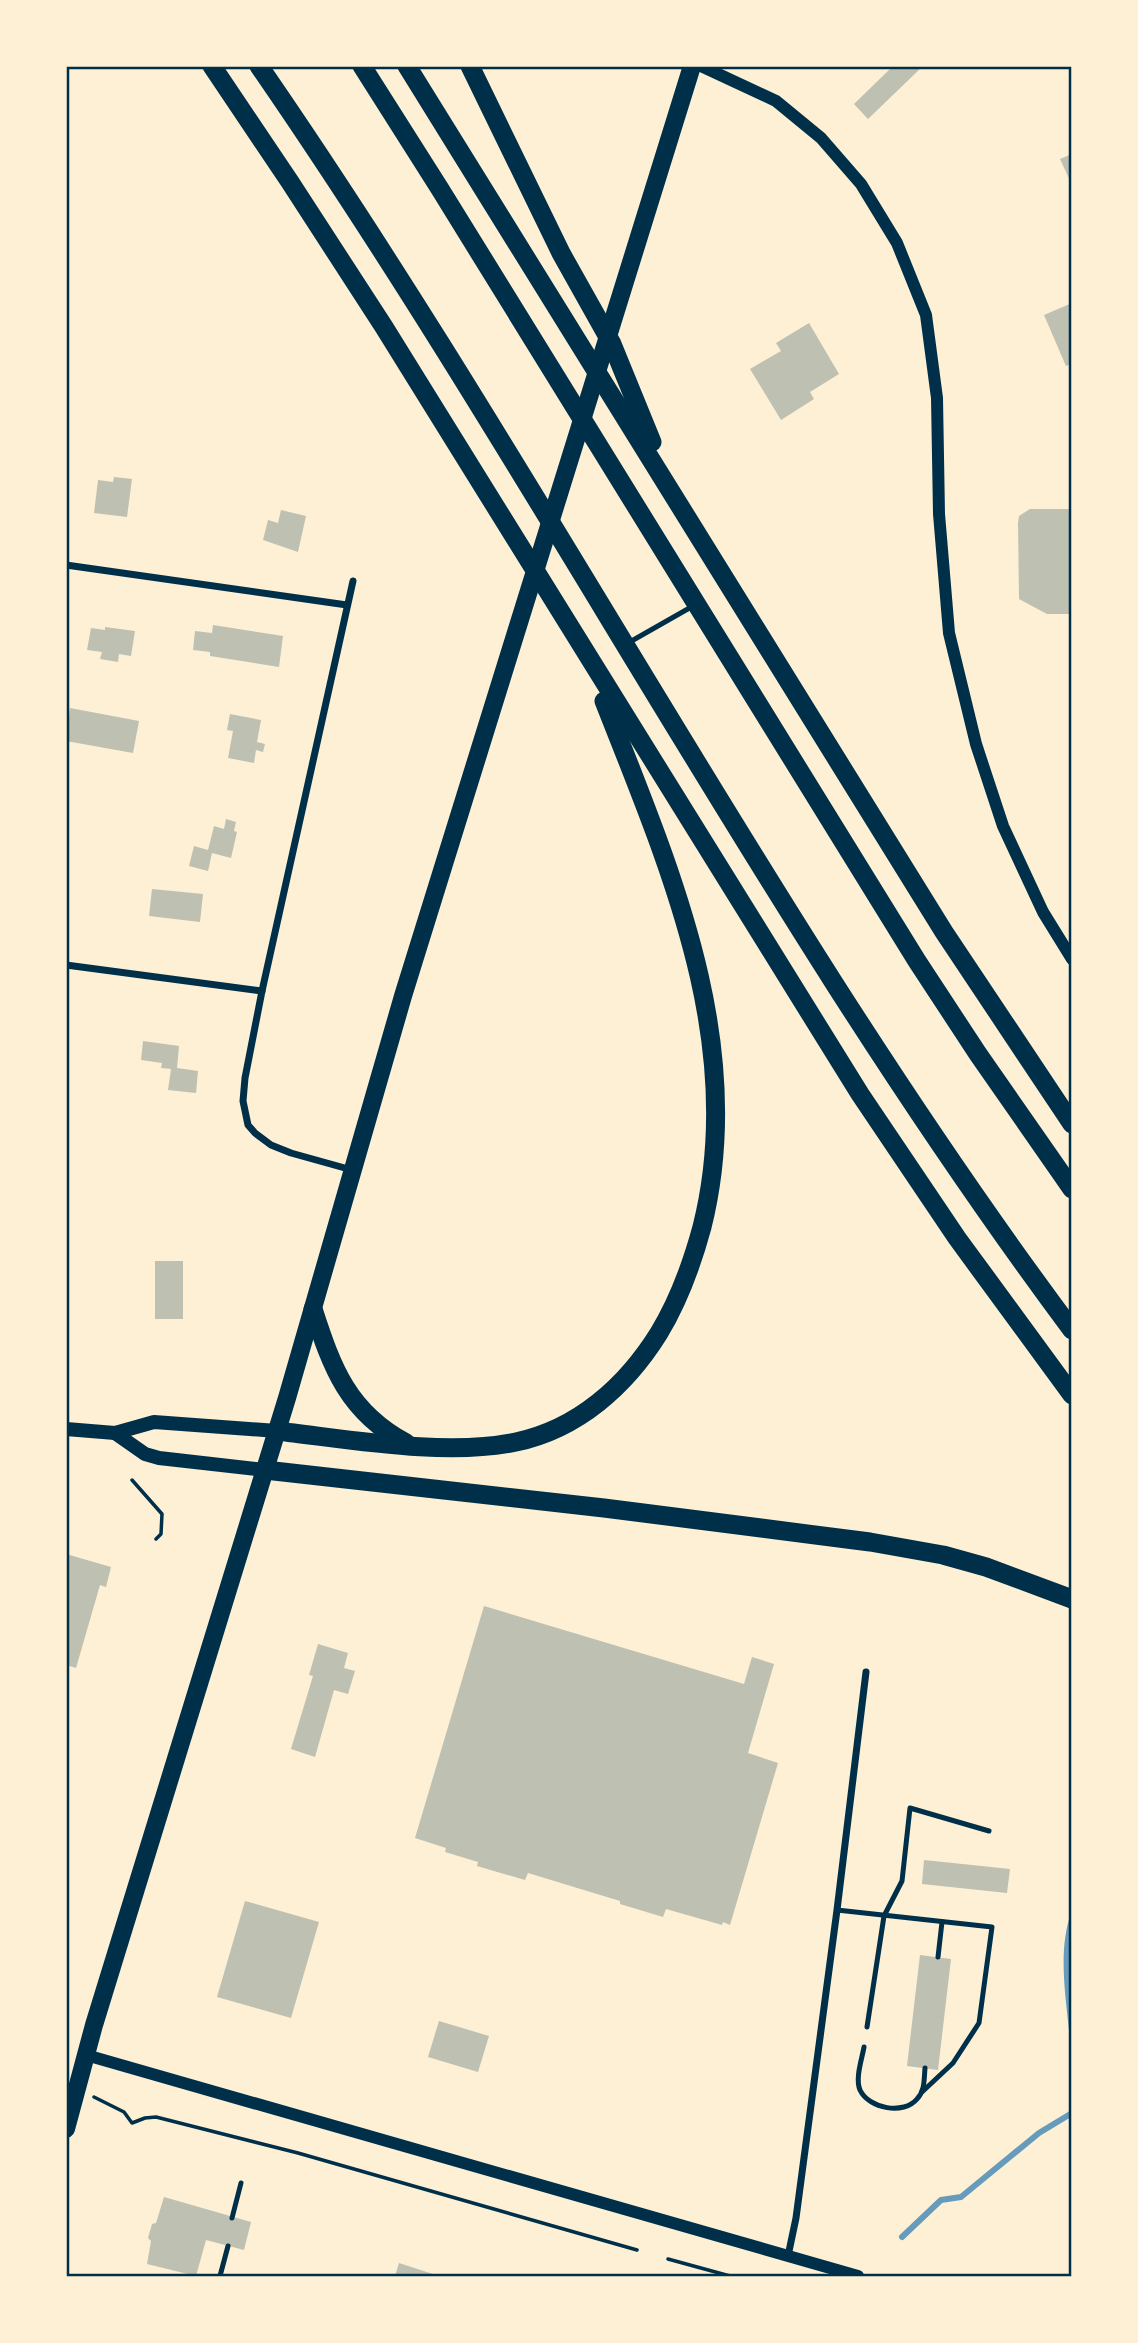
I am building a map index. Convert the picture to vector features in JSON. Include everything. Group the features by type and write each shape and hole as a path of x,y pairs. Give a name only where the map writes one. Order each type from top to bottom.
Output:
{"highway":[{"path":"212,66 359,288 860,1094 957,1237 1072,1395"},
{"path":"259,66 401,282 865,1033 983,1208 1072,1330"},
{"path":"362,66 917,961 1072,1189"},
{"path":"407,66 944,932 1072,1124"},
{"path":"470,66 561,253 612,344 673,494"},
{"path":"277,1432 410,1445 472,1447 516,1442 558,1427 601,1402 635,1368 663,1325 688,1271 705,1215 715,1156 717,1099 712,1039 701,983 670,869 586,655"},
{"path":"313,1309 333,1363 350,1397 375,1423 410,1445"},
{"path":"265,1469 699,1519 897,1546 986,1567 1072,1599"}],"main road":[{"path":"66,2129 86,2055 277,1432 402,996 692,66"},
{"path":"66,1429 114,1433 154,1422 277,1432"},
{"path":"114,1433 145,1454 159,1458 265,1469"}],"street":[{"path":"701,66 776,101 821,138 861,184 897,243 926,315 937,398 939,514 949,633 976,744 1003,827 1043,912 1072,959"},
{"path":"66,565 347,605"},
{"path":"352,1171 271,1145 248,1125 244,1114 243,1091 262,991 353,581"},
{"path":"66,965 262,991"},
{"path":"788,2256 796,2218 866,1672"},
{"path":"86,2055 858,2277"}],"lane":[{"path":"625,644 696,604"},
{"path":"867,2027 884,1916 902,1881 910,1808 989,1831"},
{"path":"837,1910 992,1927 979,2023 953,2063 922,2092 917,2101 896,2108 884,2107 866,2097 860,2090 859,2078 864,2047"},
{"path":"938,1957 942,1922"},
{"path":"922,2092 925,2068"},
{"path":"232,2218 241,2183"},
{"path":"220,2277 228,2246"}],"path":[{"path":"132,1480 162,1514 161,1534 156,1539"},
{"path":"77,2088 124,2112 132,2123 151,2117 169,2120 298,2152 638,2250"},
{"path":"668,2259 730,2277"}],"water":[{"path":"1071,1913 1071,2052 1064,1947"}],"building":[{"path":"889,66 923,66 868,119 854,104 891,68"},
{"path":"1072,154 1072,185 1060,159"},
{"path":"1072,303 1072,364 1066,366 1044,315"},
{"path":"809,323 839,374 810,392 814,399 781,420 750,369 781,351 776,343"},
{"path":"114,477 132,479 127,517 94,513 98,480 113,482"},
{"path":"1030,509 1072,509 1072,614 1047,614 1019,599 1018,523 1019,516"},
{"path":"281,510 306,516 298,552 263,540 268,520 278,523"},
{"path":"213,625 283,636 279,667 210,656 210,652 193,650 195,631 212,633"},
{"path":"105,627 135,631 131,656 119,654 118,662 100,659 102,652 87,650 91,628 105,630"},
{"path":"70,708 139,721 133,753 66,741"},
{"path":"230,714 261,720 257,742 265,744 263,752 256,750 254,763 228,758 233,731 227,730"},
{"path":"226,819 236,822 234,831 237,832 231,858 212,853 208,871 189,866 194,846 208,850 214,826 224,829"},
{"path":"152,889 203,894 200,922 149,916"},
{"path":"143,1041 179,1046 177,1068 198,1071 196,1093 168,1090 171,1069 161,1068 162,1063 141,1060"},
{"path":"155,1261 183,1261 183,1319 155,1319"},
{"path":"66,1554 111,1567 106,1587 100,1585 76,1668 66,1665"},
{"path":"484,1606 744,1684 752,1657 774,1664 748,1753 778,1763 730,1925 666,1909 663,1917 528,1873 525,1880 477,1866 478,1862 445,1852 446,1848 415,1838"},
{"path":"318,1644 348,1653 344,1668 355,1671 348,1694 334,1690 315,1757 291,1749 313,1676 309,1675"},
{"path":"924,1860 1010,1869 1007,1893 922,1884"},
{"path":"245,1901 319,1922 291,2018 217,1997"},
{"path":"920,1955 951,1959 938,2070 907,2066"},
{"path":"439,2021 489,2036 478,2072 428,2057"},
{"path":"164,2197 251,2222 244,2250 206,2240 196,2276 147,2264 151,2241 148,2238"},
{"path":"399,2263 439,2276 395,2276"}],"waterway":[{"path":"902,2237 941,2200 961,2197 1039,2133 1072,2113"}]}
